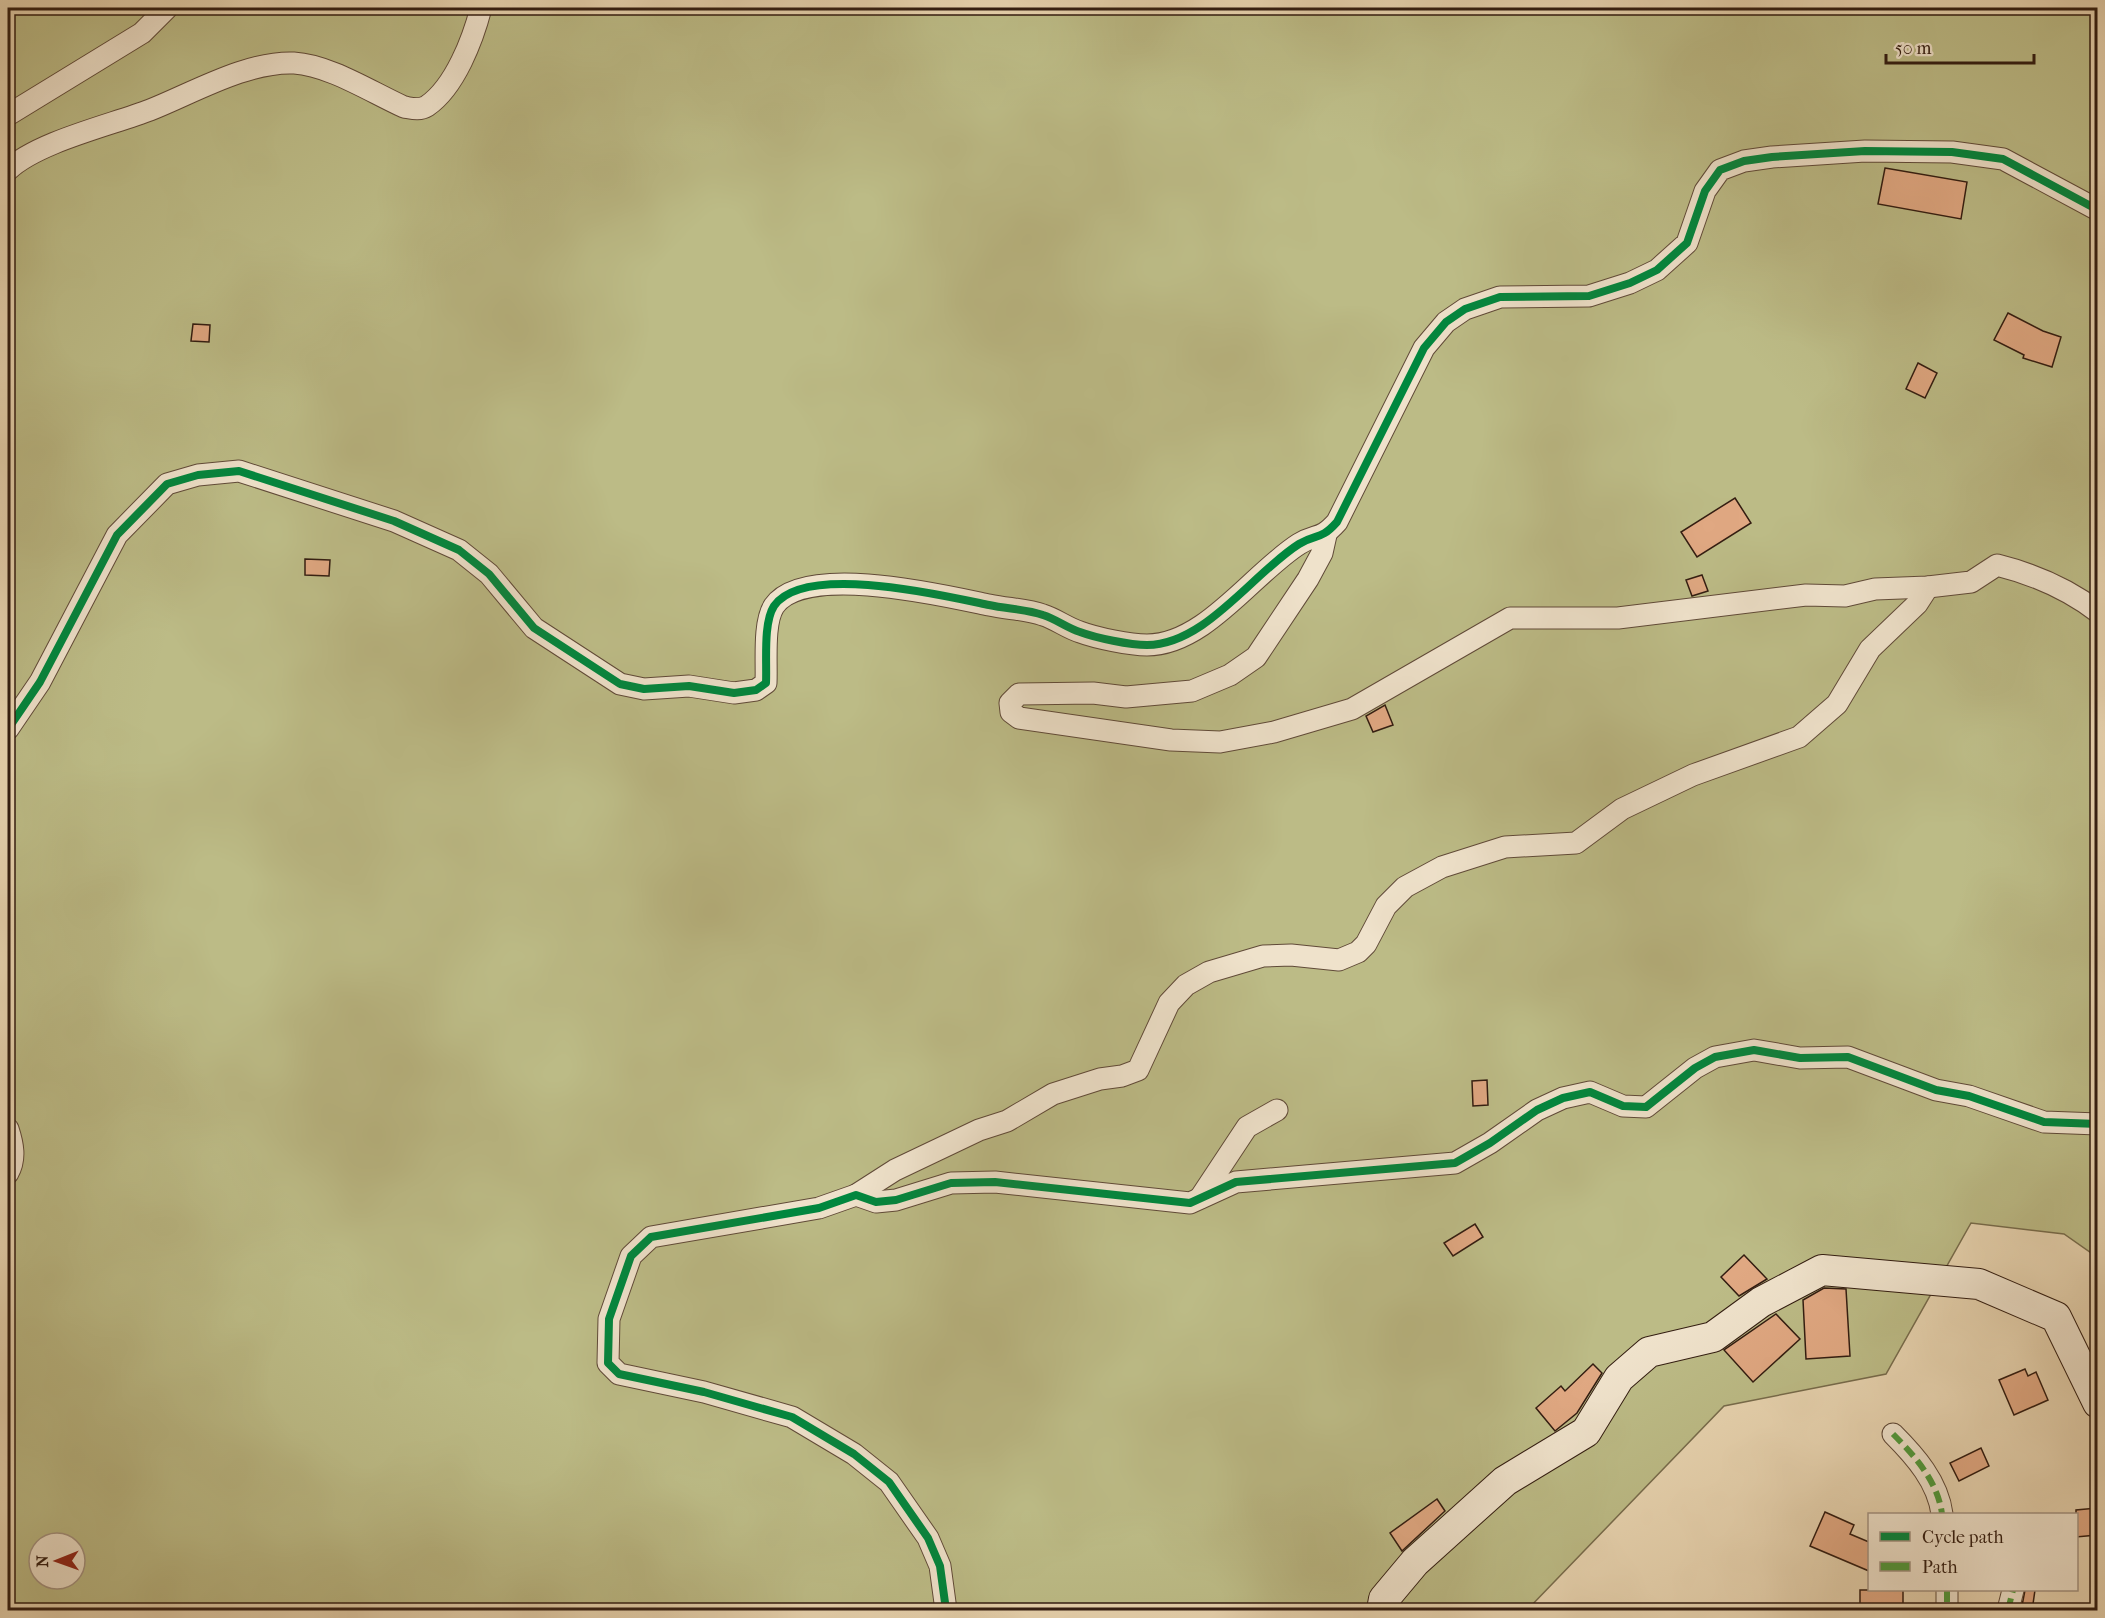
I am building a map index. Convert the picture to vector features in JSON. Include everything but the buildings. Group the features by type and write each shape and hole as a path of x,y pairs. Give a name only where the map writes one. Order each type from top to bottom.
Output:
{"street":[{"path":"8,115 142,33 167,8"},
{"path":"8,170 16,162 64,141 216,82 271,64 317,66 404,107 417,109 426,107 449,80 468,50 481,8"},
{"path":"8,729 40,682 117,535 167,484 198,475 239,471 259,475 294,490 394,521 459,550 489,574 534,628 620,684 644,689 689,686 734,693 756,690 766,682 766,633 774,606 788,595 823,585 884,586 948,594 1042,615 1081,633 1148,645 1189,635 1225,608 1261,573 1301,542 1326,534 1337,522 1424,348 1446,322 1465,309 1500,297 1589,296 1630,283 1658,270 1687,243 1705,191 1720,170 1744,161 1772,157 1865,151 1952,152 2003,159 2097,210"},
{"path":"1326,534 1322,553 1308,579 1256,657 1230,675 1192,691 1126,697 1093,693 1019,694 1010,703 1011,712 1019,718 1029,720 1171,740 1220,742 1274,732 1352,709 1510,618 1618,618 1806,595 1845,596 1875,589 1928,587 1971,582 1997,565 2020,571 2078,597 2097,612"},
{"path":"945,1611 940,1566 928,1538 889,1482 854,1454 792,1417 704,1392 619,1374 608,1363 609,1319 631,1256 651,1237 819,1208 856,1195 895,1170 979,1130 1007,1121 1053,1094 1138,1070 1169,1003 1186,985 1209,972 1263,956 1291,955 1338,960 1358,952 1366,944 1386,906 1405,887 1443,867 1505,847 1576,843 1622,809 1693,775 1799,738 1838,704 1870,649 1917,604 1928,587"},
{"path":"856,1195 876,1202 896,1200 951,1182 995,1182 1190,1203 1236,1182 1455,1162 1490,1143 1537,1110 1563,1098 1590,1092 1623,1106 1646,1107 1695,1068 1715,1057 1754,1050 1800,1058 1848,1057 1936,1090 1969,1096 2044,1122 2097,1124"},
{"path":"1200,1198 1247,1127 1277,1110"},
{"path":"8,1129 13,1146 13,1162 8,1173"},
{"path":"1382,1611 1384,1599 1414,1562 1497,1489 1586,1432 1619,1378 1649,1352 1713,1337 1761,1302 1822,1270 1979,1284 2056,1317 2097,1403"},
{"path":"1893,1434 1921,1464 1940,1498 1942,1513"},
{"path":"1947,1591 1947,1611"},
{"path":"2007,1611 2013,1591"}],"shaded area":[{"path":"8,8 2097,8 2097,1257 2064,1234 1971,1223 1886,1374 1724,1406 1527,1610 8,1610"}],"marked path":[{"path":"1893,1434 1931,1480 1942,1513"},
{"path":"1947,1591 1947,1610"},
{"path":"2008,1610 2013,1591"}],"cycle path":[{"path":"8,729 40,682 117,535 167,484 198,475 239,471 394,521 459,550 489,574 534,628 620,684 644,689 689,686 734,693 756,690 766,683 768,622 774,606 790,593 814,586 844,584 877,586 941,595 1037,613 1104,639 1147,645 1168,642 1208,621 1282,557 1299,544 1326,532 1337,522 1424,348 1446,322 1465,309 1500,297 1589,296 1630,283 1657,270 1687,243 1705,191 1720,170 1744,161 1772,157 1865,151 1952,152 2003,159 2098,210"},
{"path":"946,1610 940,1566 928,1538 889,1482 854,1454 792,1417 704,1392 619,1374 608,1363 609,1319 631,1256 651,1237 819,1208 856,1195 876,1202 896,1200 951,1183 995,1182 1190,1203 1236,1182 1455,1163 1490,1143 1537,1110 1563,1098 1590,1092 1623,1106 1646,1107 1695,1068 1715,1057 1754,1050 1800,1058 1848,1057 1936,1090 1969,1096 2044,1122 2098,1124"}]}
